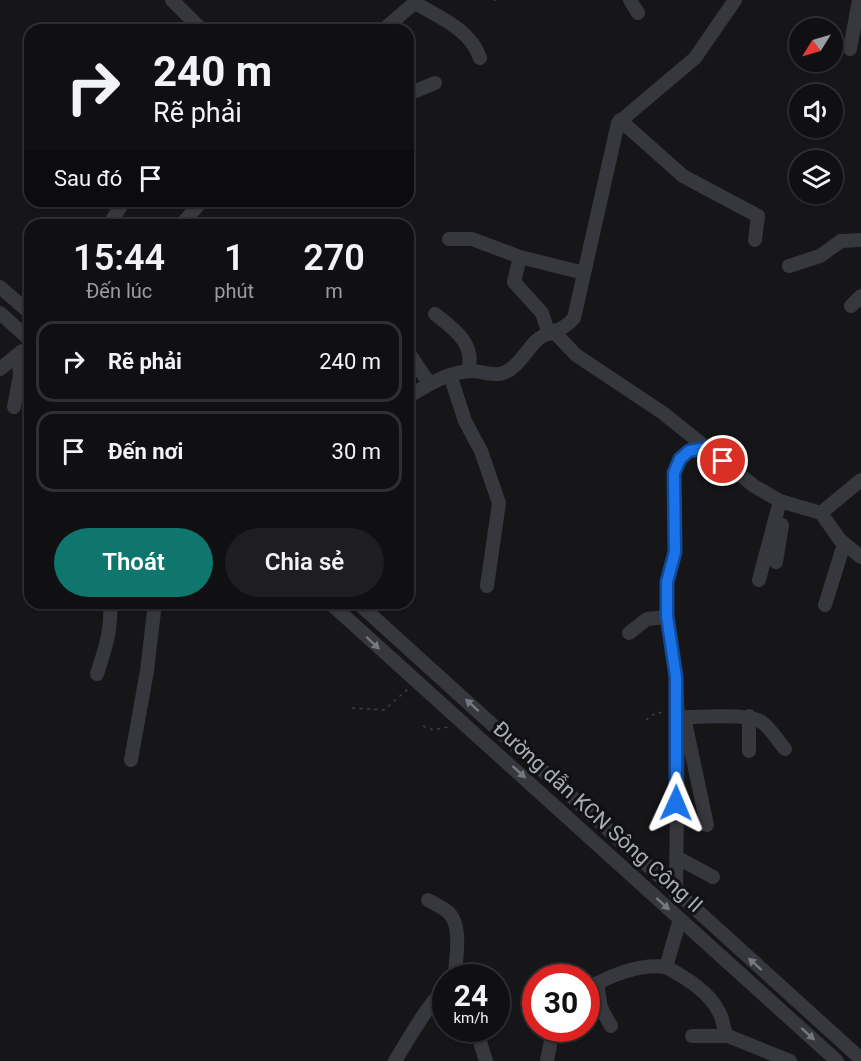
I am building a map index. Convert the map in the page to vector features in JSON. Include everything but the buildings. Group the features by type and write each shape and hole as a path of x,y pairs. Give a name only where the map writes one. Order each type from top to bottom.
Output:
{"street":[{"path":"172,0 196,24"},
{"path":"630,0 638,13"},
{"path":"414,393 429,383 468,371 500,375 511,369 537,340 567,326 574,318 620,120 695,58 735,0"},
{"path":"850,49 859,0"},
{"path":"390,24 417,1 460,31 476,46 480,58"},
{"path":"414,92 435,83"},
{"path":"620,120 683,176 758,216 755,240"},
{"path":"186,219 197,207"},
{"path":"449,238 472,239 520,257 584,273"},
{"path":"789,266 820,256 841,241 861,240"},
{"path":"520,257 514,282 542,313 552,333 576,355 663,413 754,486 783,501 821,513 844,544 861,557"},
{"path":"0,287 24,308"},
{"path":"0,313 24,336"},
{"path":"435,314 462,336 470,357 468,371"},
{"path":"0,369 24,348"},
{"path":"14,407 20,375 18,355"},
{"path":"414,361 429,383"},
{"path":"450,375 465,421 481,452 499,502 487,586"},
{"path":"707,448 689,451 680,459 674,473 675,552 667,582 667,616 680,715 707,825"},
{"path":"821,513 861,480"},
{"path":"776,562 783,501"},
{"path":"759,580 783,501"},
{"path":"825,605 844,544"},
{"path":"97,674 110,634 110,609"},
{"path":"131,760 147,671 153,609"},
{"name":"Đường dẫn KCN Sông Công II","path":"337,609 837,1061"},
{"name":"Đường dẫn KCN Sông Công II","path":"365,609 585,806 676,894 861,1059"},
{"path":"629,633 647,619 667,616"},
{"path":"680,715 749,716 764,723 784,749"},
{"path":"676,894 675,857 680,715"},
{"path":"749,716 749,751"},
{"path":"572,821 585,806"},
{"path":"675,857 713,878"},
{"path":"428,900 449,912 454,921 457,930 456,964"},
{"path":"666,967 680,919"},
{"path":"600,984 656,965 666,967 699,988 710,1000 720,1014 723,1030 728,1036"},
{"path":"395,1061 421,1022 432,1000"},
{"path":"600,1006 611,1026"},
{"path":"692,1036 728,1036 790,1061"},
{"path":"480,1042 486,1061"},
{"path":"547,1061 551,1042"}],"path":[{"path":"352,708 384,710 399,699 415,681"},
{"path":"646,720 662,711 680,715"},
{"path":"423,726 439,730 459,721"}],"route":[{"path":"676,803 678,717 676,677 667,616 667,582 675,552 676,535 674,473 680,459 689,451 707,448 723,461"}]}
